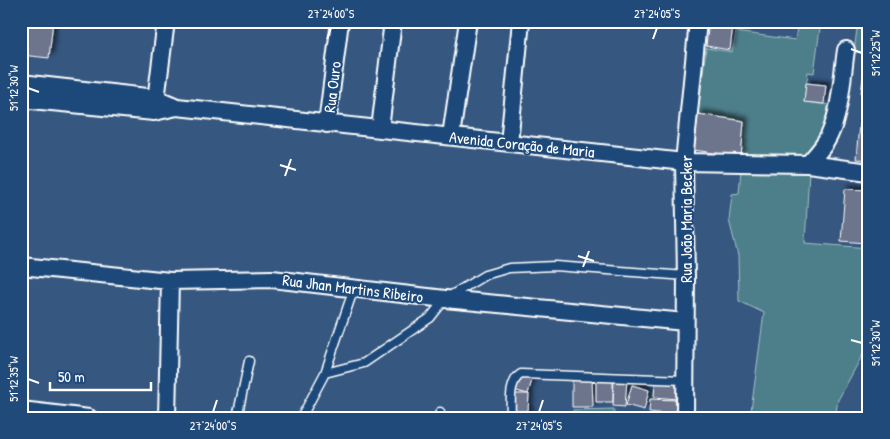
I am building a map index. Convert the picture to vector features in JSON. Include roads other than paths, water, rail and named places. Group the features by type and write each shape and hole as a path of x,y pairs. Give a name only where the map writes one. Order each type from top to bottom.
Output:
{"street":[{"path":"155,105 166,21"},
{"name":"Rua Ouro","path":"327,124 340,21"},
{"path":"380,129 393,21"},
{"path":"451,136 468,21"},
{"path":"509,143 521,21"},
{"name":"Rua João Maria Becker","path":"685,418 686,276 684,162 698,21"},
{"path":"808,164 820,151 829,136 835,119 846,50"},
{"name":"Avenida Coração de Maria","path":"21,83 155,105"},
{"name":"Avenida Coração de Maria","path":"21,99 177,107 684,162 808,164 869,172"},
{"name":"Rua Jhan Martins Ribeiro","path":"21,266 170,281 272,279 685,322"},
{"path":"167,418 170,281"},
{"path":"21,410 88,418"}],"lane":[{"path":"325,373 364,363 430,318 445,298 485,275 509,268 555,266 686,276"},
{"path":"301,418 325,373 354,288"},
{"path":"237,418 249,361"},
{"path":"511,418 512,384 516,377 521,374 685,380"}]}
